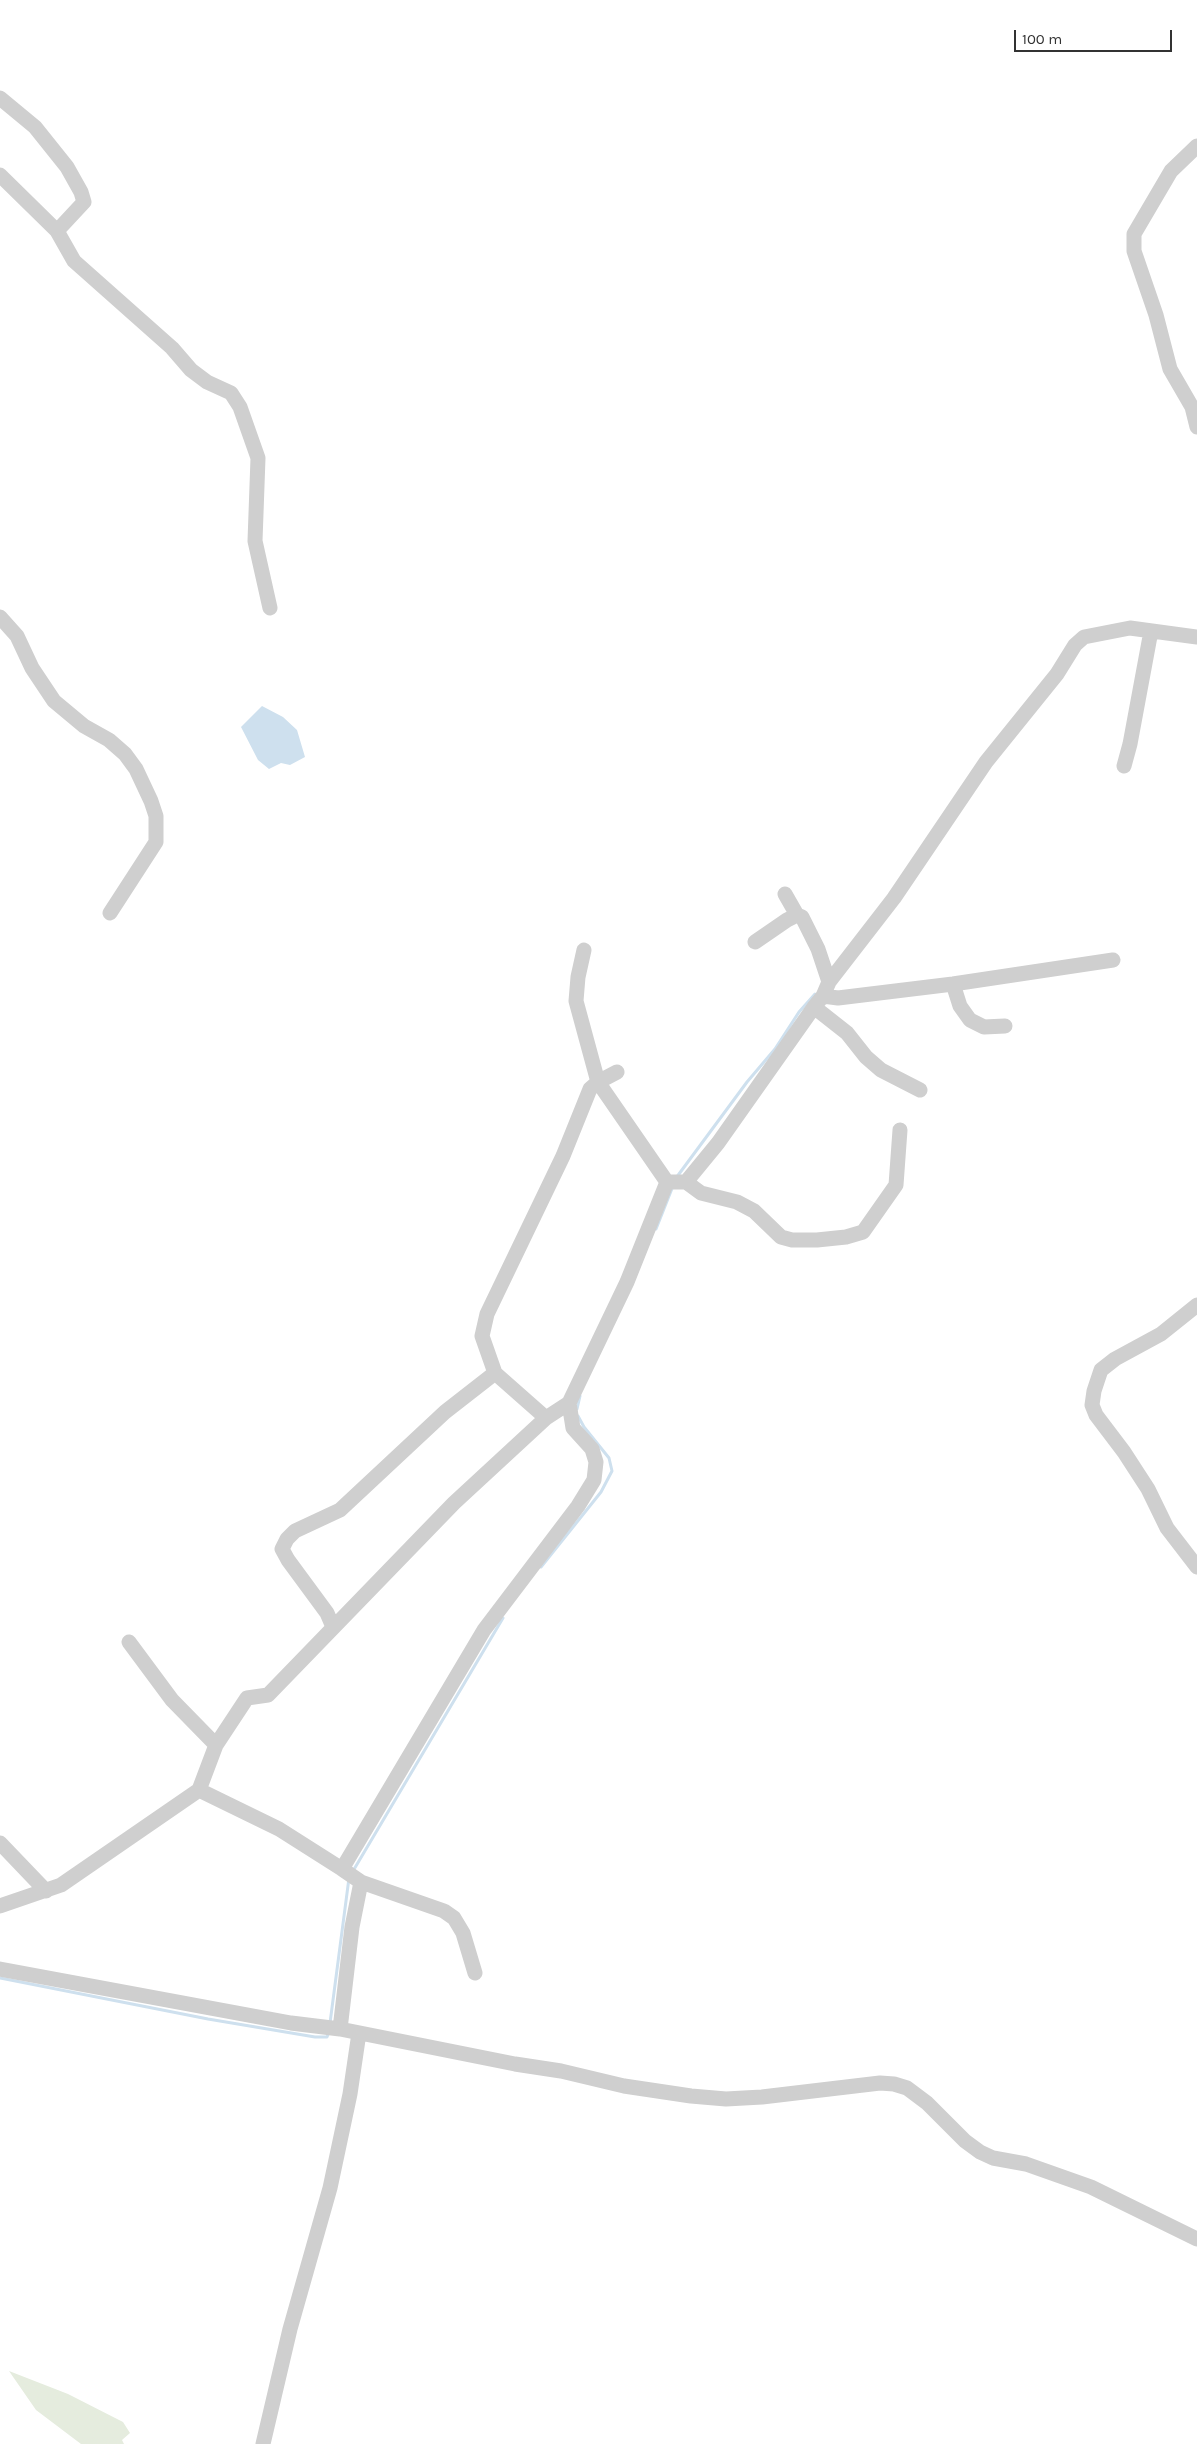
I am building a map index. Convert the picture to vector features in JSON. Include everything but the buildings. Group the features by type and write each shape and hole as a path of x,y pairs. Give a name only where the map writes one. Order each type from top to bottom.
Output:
{"street":[{"path":"0,98 35,127 67,167 81,192 84,202 57,232"},
{"path":"1197,146 1171,171 1134,234 1134,251 1156,315 1170,369 1192,407 1197,427"},
{"path":"0,175 57,232 74,262 172,348 192,370 207,382 231,393 240,407 258,458 256,541 270,608"},
{"path":"0,617 17,636 32,668 54,701 84,726 109,740 125,754 136,769 151,801 156,816 156,842 110,913"},
{"path":"0,1906 62,1885 199,1790 216,1745 247,1698 268,1695 454,1503 546,1418 569,1403 676,1182 718,1143 822,995 894,898 986,762 1057,674 1075,645 1084,637 1130,628 1197,637"},
{"path":"1124,766 1130,744 1151,631"},
{"path":"785,894 797,915 802,917 808,925 822,995 848,1033 866,1057 881,1070 920,1090"},
{"path":"755,942 797,915"},
{"path":"584,950 578,977 576,1001 598,1082 676,1182 702,1193 737,1202 745,1206 781,1237 792,1240 846,1237 863,1232 896,1185 900,1130"},
{"path":"822,995 838,998 953,984 1114,960"},
{"path":"953,984 960,1006 970,1020 984,1027 1005,1026"},
{"path":"546,1418 494,1373 482,1336 487,1314 563,1156 590,1089 598,1082 617,1072"},
{"path":"1197,1305 1161,1334 1115,1358 1101,1370 1094,1391 1092,1405 1096,1416 1124,1452 1148,1489 1167,1528 1197,1567"},
{"path":"333,1627 327,1613 282,1549 287,1539 295,1531 340,1510 445,1412 494,1373"},
{"path":"333,2028 352,1928 351,1875 484,1630 578,1506 594,1480 596,1462 592,1449 572,1428 569,1403"},
{"path":"130,1642 172,1700 216,1745"},
{"path":"199,1790 279,1830 351,1875 444,1911 454,1918 463,1932 476,1973"},
{"path":"0,1843 46,1891"},
{"path":"0,1969 291,2023 333,2028 515,2064 561,2071 624,2086 691,2096 726,2099 762,2097 880,2083 894,2084 907,2088 926,2103 965,2141 980,2152 993,2158 1026,2164 1092,2187 1197,2239"},
{"path":"263,2444 290,2329 330,2188 350,2094 358,2033"}],"shaded area":[{"path":"9,2371 68,2394 123,2422 130,2433 122,2440 124,2444 81,2444 36,2410"}],"water":[{"path":"262,706 283,717 297,730 305,757 290,765 281,763 269,769 258,760 241,727"}],"waterway":[{"path":"676,1178 747,1082 775,1049 799,1012 815,994"},
{"path":"656,1229 673,1186"},
{"path":"577,1409 580,1396"},
{"path":"541,1567 601,1492 612,1471 609,1458 584,1427 578,1416"},
{"path":"353,1871 503,1618"},
{"path":"330,2023 349,1878"},
{"path":"0,1978 208,2019 315,2037 327,2037 329,2032"}]}
